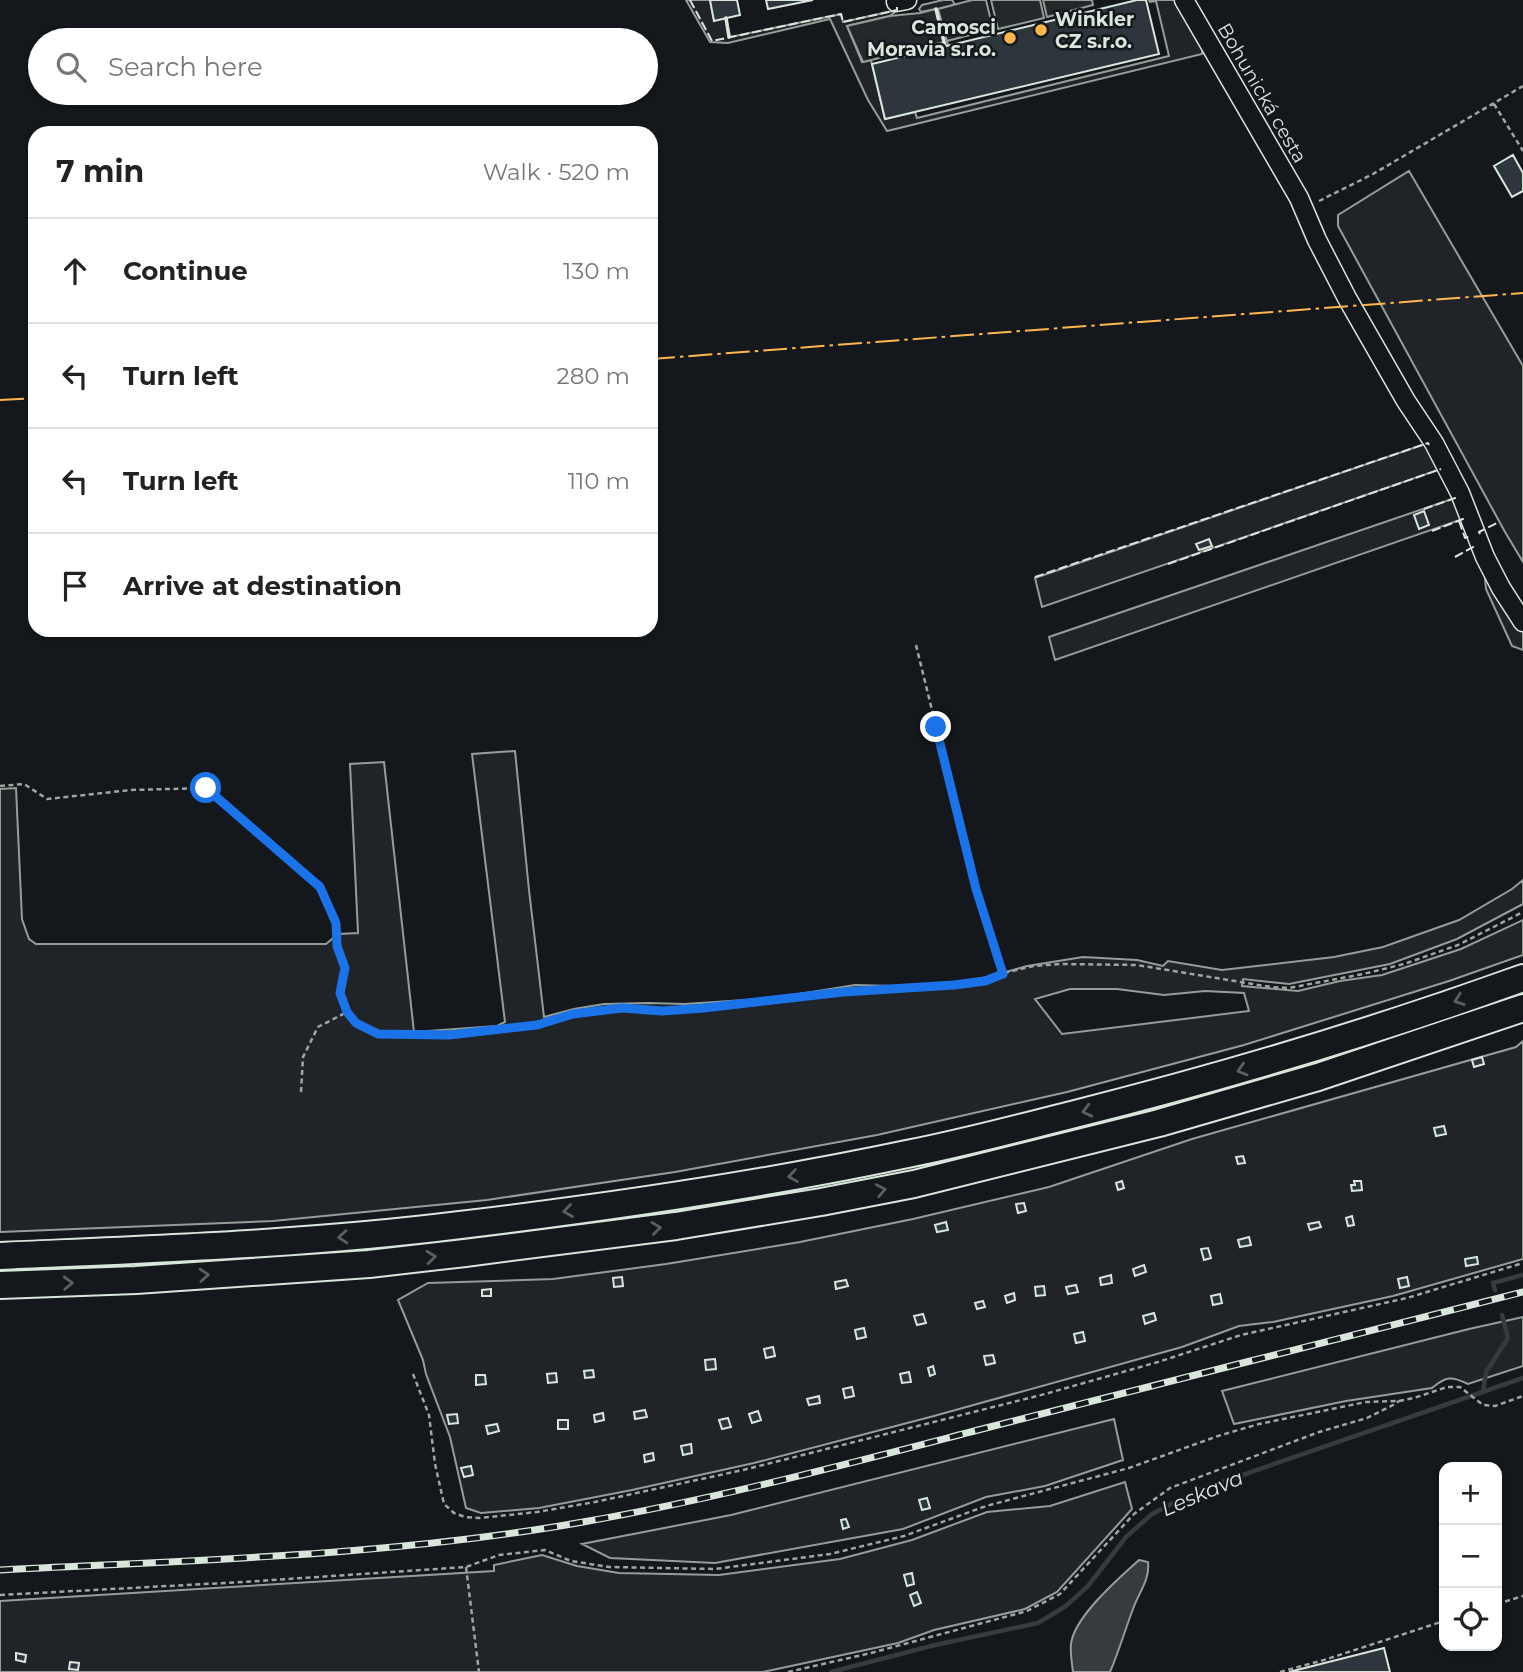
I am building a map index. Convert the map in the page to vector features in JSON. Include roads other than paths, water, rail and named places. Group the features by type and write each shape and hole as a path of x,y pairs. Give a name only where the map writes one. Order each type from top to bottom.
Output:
{"highway":[{"path":"0,1256 235,1244 460,1226 814,1173 948,1145 1153,1095 1381,1027 1523,978"},
{"path":"0,1285 136,1280 369,1264 676,1226 821,1202 951,1175 1171,1120 1330,1073 1523,1008"}],"street":[{"name":"Bohunická cesta","path":"1184,0 1304,207 1317,240 1399,390 1434,443 1460,494 1485,557 1523,622"}],"waterway":[{"path":"1495,1290 1493,1283 1523,1275"},
{"path":"1483,1392 1486,1372 1508,1338 1502,1315"},
{"name":"Leskava","path":"831,1672 935,1645 1038,1623 1066,1606 1088,1586 1126,1537 1152,1514 1199,1490 1523,1378"}],"railway":[{"path":"0,1570 365,1549 583,1522 781,1480 1523,1292"}],"place":[{"name":"Winkler CZ s.r.o.","path":"1041,30"},
{"name":"Camosci Moravia s.r.o.","path":"1010,38"}]}
